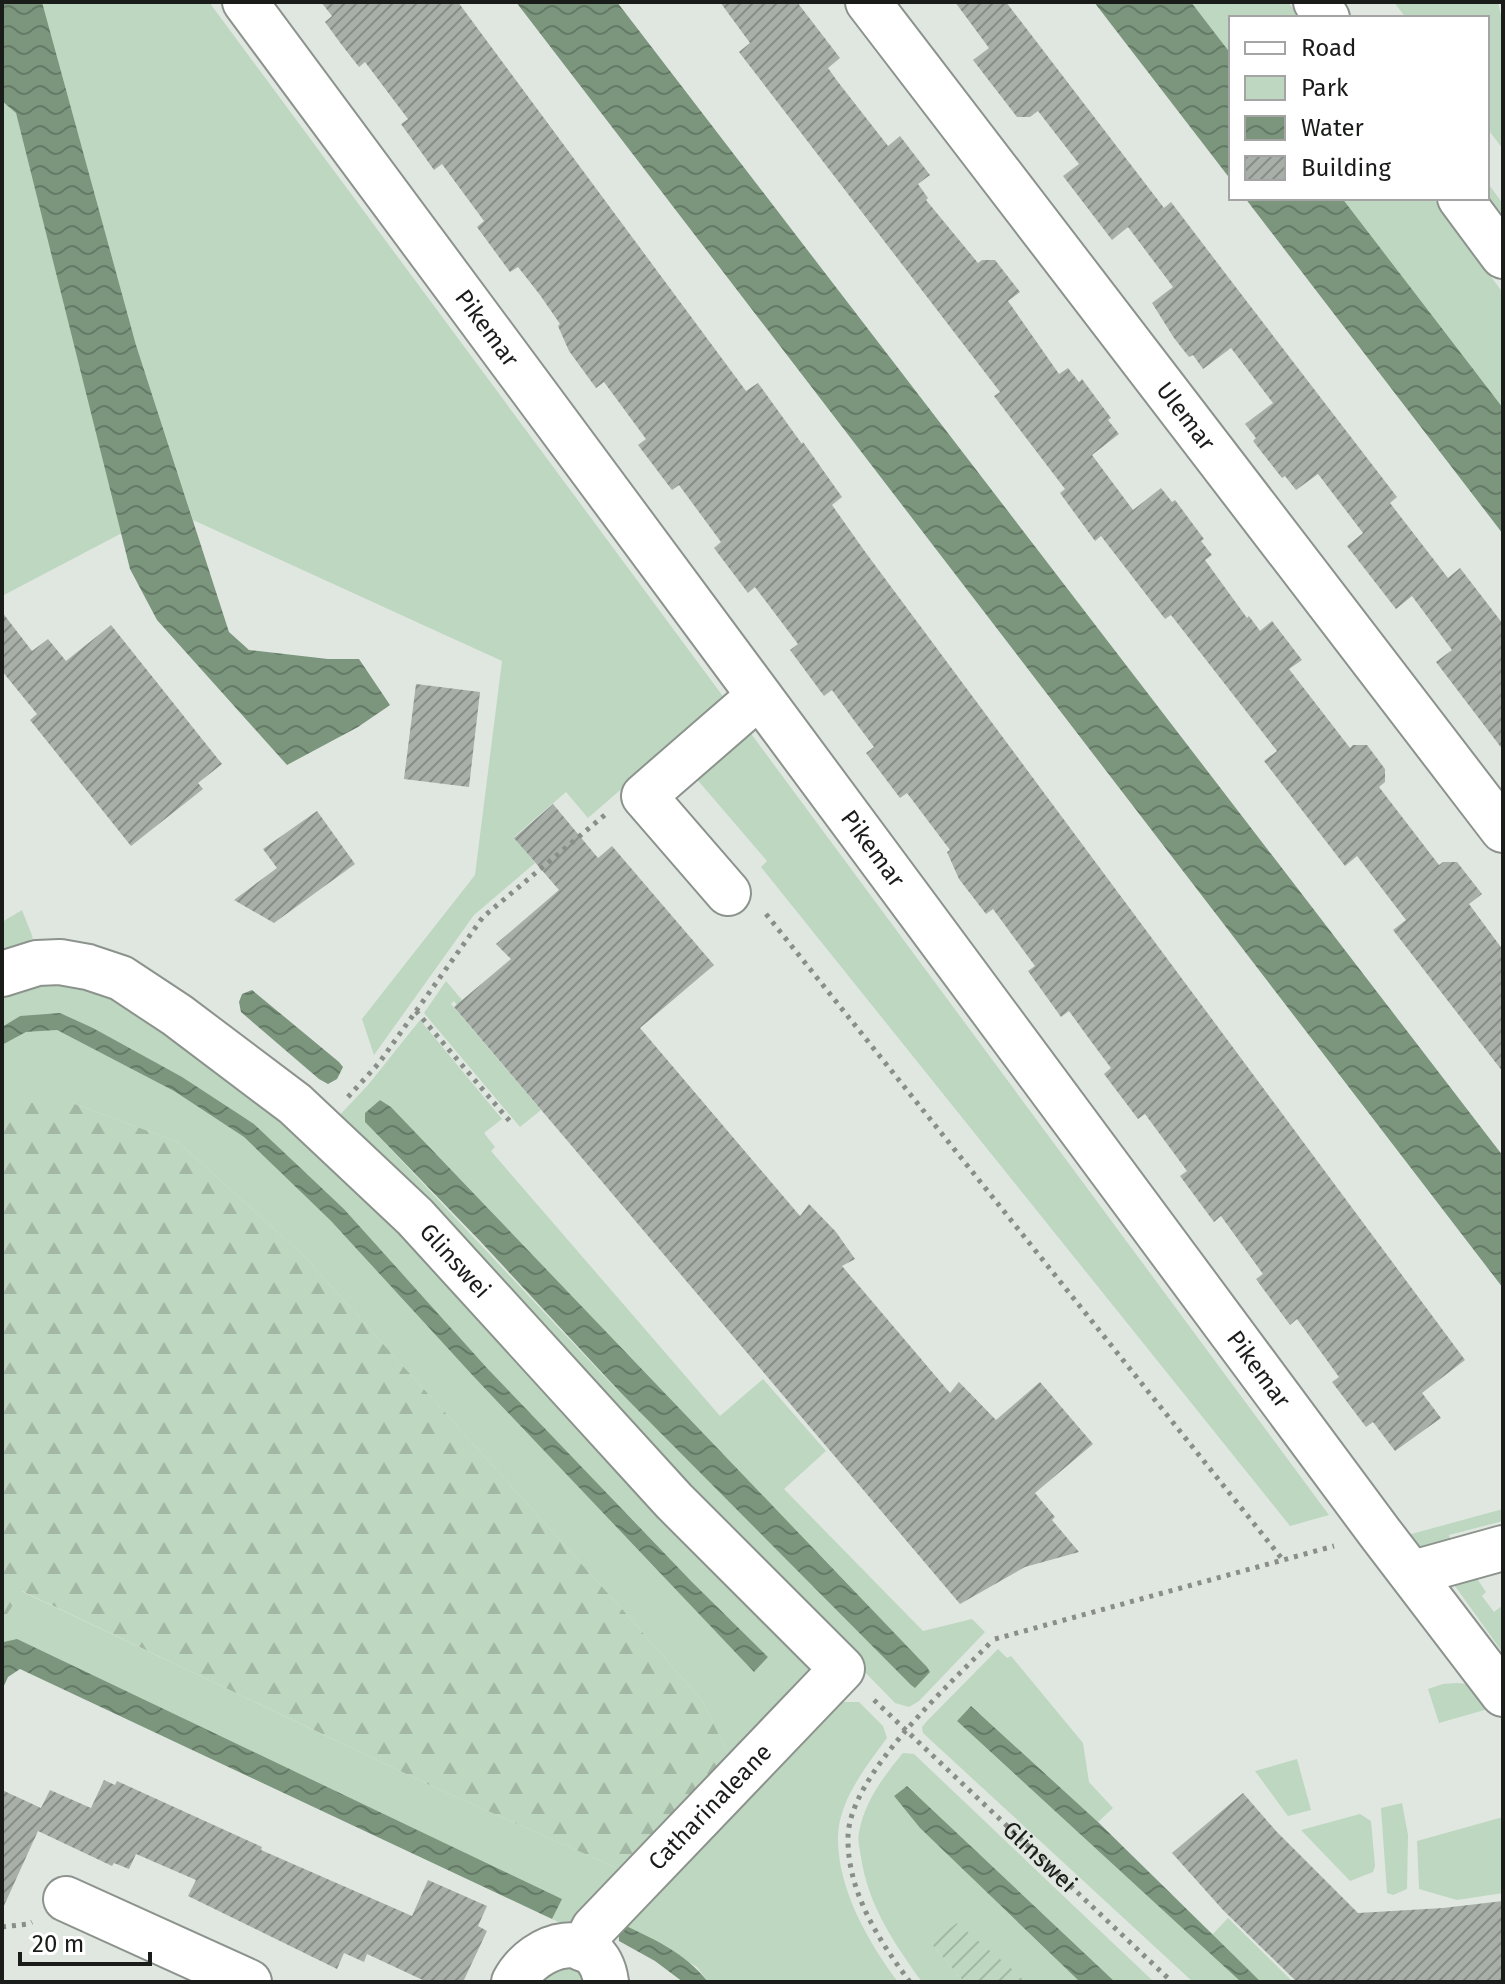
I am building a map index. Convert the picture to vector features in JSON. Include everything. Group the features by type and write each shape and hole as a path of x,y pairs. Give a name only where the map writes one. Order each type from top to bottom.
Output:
{"street":[{"name":"Pikemar","path":"245,2 1380,1533 1503,1694"},
{"name":"Ulemar","path":"868,2 1503,830"},
{"path":"1461,200 1503,256"},
{"path":"746,903 644,796 759,696"},
{"name":"Glinswei","path":"2,974 37,963 60,962 121,978 177,1015 295,1104 415,1217 674,1501 842,1669"},
{"path":"1413,1573 1503,1548"},
{"name":"Catharinaleane","path":"595,1965 594,1928 842,1669"},
{"path":"66,1899 249,1982"},
{"name":"Catharinaleane","path":"514,1982 546,1949 571,1945 595,1965"}],"path":[{"path":"321,1128 379,1063 483,917 637,787 644,796"},
{"path":"746,903 1283,1560"},
{"path":"416,1011 513,1125"},
{"path":"910,1982 885,1948 864,1909 853,1872 848,1836 856,1807 873,1774 906,1732 994,1640 1380,1533"},
{"name":"Glinswei","path":"906,1732 1172,1982"}],"green space":[{"path":"42,2 209,2 725,699 588,818 566,792 514,837 535,863 474,915 374,1055 362,1019 475,875 502,661 193,520 136,345"},
{"path":"1191,2 1288,2 1298,16 1229,16 1229,51"},
{"path":"1394,2 1498,2 1503,24 1503,149 1489,131 1489,16 1404,16"},
{"path":"2,101 16,113 122,533 2,596"},
{"path":"1489,185 1503,204 1503,219 1489,200"},
{"path":"1344,200 1434,200 1503,293 1503,408"},
{"path":"749,731 1329,1515 1290,1526 761,867 767,861 695,777"},
{"path":"22,910 33,938 2,956 2,922"},
{"path":"47,979 115,996 312,1136 810,1655 810,1684 733,1764 703,1702 303,1255 178,1142 72,1103 2,1103 2,1045 26,1032 57,1030 174,1091 244,1137 331,1221 754,1672 768,1657 487,1368 344,1209 254,1124 93,1028 20,1016 2,1027 2,992"},
{"path":"446,981 462,1000 457,1005 454,1001 451,1004 541,1110 520,1127 424,1013"},
{"path":"420,1020 502,1119 484,1133 495,1147 491,1151 720,1416 763,1379 826,1451 784,1489 923,1631 972,1619 985,1632 919,1701 909,1707 895,1703 669,1471 337,1118","holes":["380,1100 391,1107 927,1667 618,1391 365,1122"]},
{"path":"2,1103 72,1103 178,1142 303,1255 703,1702 733,1764 628,1873 438,1789 22,1591 2,1622"},
{"path":"1503,1509 1503,1521 1449,1535 1452,1548 1423,1555 1404,1536"},
{"path":"1471,1570 1486,1592 1482,1596 1494,1612 1503,1605 1503,1653 1450,1579"},
{"path":"21,1591 438,1789 628,1873 573,1929 552,1919 561,1899 4,1642 2,1646 2,1622"},
{"path":"998,1649 1007,1658 1011,1656 1083,1743 1089,1782 1113,1808 1098,1822 971,1706 957,1721 1241,1982 1193,1982 923,1733 922,1727 927,1721"},
{"path":"1457,1683 1469,1684 1495,1707 1439,1723 1428,1689"},
{"path":"829,1702 859,1702 883,1726 887,1738 849,1796 838,1836 843,1875 856,1914 898,1982 708,1982 697,1967 618,1922"},
{"path":"903,1753 914,1754 1154,1982 1115,1982 907,1786 894,1796 920,1828 1080,1982 1025,1982 1019,1975 931,1943 964,1982 922,1982 892,1938 876,1907 864,1875 858,1841 870,1800"},
{"path":"1297,1759 1311,1810 1288,1816 1255,1771"},
{"path":"1402,1803 1408,1835 1407,1889 1393,1895 1387,1893 1381,1808"},
{"path":"1360,1814 1371,1821 1375,1866 1373,1872 1350,1881 1301,1830"},
{"path":"1503,1817 1503,1893 1457,1900 1419,1889 1417,1841"},
{"path":"1228,1918 1293,1982 1261,1982 1212,1935"},
{"path":"957,1923 1025,1982 964,1982 931,1943"},
{"path":"574,1963 585,1982 536,1982 537,1980"}],"water":[{"path":"2,2 42,2 136,345 229,632 249,650 328,659 359,659 390,705 358,727 287,765 157,620 130,569 16,113 2,101"},
{"path":"516,2 617,2 1503,1156 1503,1288"},
{"path":"1094,2 1191,2 1229,51 1229,177"},
{"path":"1247,200 1344,200 1503,408 1503,534"},
{"path":"252,990 339,1062 343,1067 337,1079 328,1084 319,1079 241,1012 239,1002 242,994"},
{"path":"60,1013 182,1077 254,1124 344,1209 487,1368 768,1657 754,1672 331,1221 244,1137 174,1091 57,1030 26,1032 2,1045 2,1027 20,1016"},
{"path":"380,1100 391,1107 927,1667 930,1672 915,1688 619,1391 365,1122 365,1113"},
{"path":"17,1639 562,1899 552,1919 20,1669 8,1677 2,1690 2,1646 4,1642"},
{"path":"971,1706 1098,1822 1261,1982 1241,1982 957,1721"},
{"path":"907,1786 1115,1982 1080,1982 920,1828 894,1796"},
{"path":"618,1922 678,1954 708,1982 683,1982 655,1961 619,1941"}],"building":[{"path":"321,2 458,2 746,391 758,383 803,442 842,497 832,505 866,553 1465,1360 1422,1393 1441,1418 1395,1451 1373,1422 1366,1427 1332,1382 1339,1377 1297,1319 1290,1325 1256,1279 1263,1274 1221,1216 1214,1222 1180,1176 1187,1171 1145,1114 1138,1119 1104,1074 1111,1068 1069,1011 1061,1017 1028,971 1035,966 993,909 986,914 959,879 947,852 950,850 907,793 900,798 866,753 874,747 832,690 824,696 790,650 798,644 755,587 748,593 714,548 721,542 679,485 672,490 638,445 646,439 604,382 596,388 569,351 558,326 560,324 540,295 518,267 510,272 477,227 484,221 442,164 434,170 401,124 408,119 365,62 359,67 341,44 325,22 332,16"},
{"path":"720,2 797,2 840,58 828,68 838,82 888,146 900,136 930,175 918,184 928,198 926,200 978,263 995,260 1020,292 1008,301 1059,374 1068,368 1079,382 1082,379 1111,418 1108,420 1119,434 1092,455 1133,510 1161,488 1172,502 1175,500 1212,555 1205,560 1247,618 1249,616 1260,631 1272,621 1302,660 1289,669 1350,748 1353,745 1367,745 1385,769 1385,782 1379,787 1439,865 1457,862 1482,894 1469,904 1503,950 1503,1072 1393,930 1406,920 1357,856 1345,866 1264,761 1277,751 1171,615 1165,619 1101,536 1095,541 1060,493 1065,489 994,396 1000,392 739,52 750,43"},
{"path":"955,2 1006,2 1164,208 1171,202 1397,497 1390,503 1448,578 1460,568 1503,624 1503,750 1436,662 1452,650 1412,596 1396,609 1347,546 1363,533 1318,474 1296,490 1285,476 1282,478 1253,441 1256,438 1245,424 1273,403 1231,348 1203,369 1174,338 1152,303 1173,287 1128,227 1112,240 1063,176 1079,164 1038,111 1030,117 1017,117 973,60 989,48"},
{"path":"2,612 32,651 48,639 66,661 111,625 222,764 198,783 203,789 131,846 30,720 37,714 2,671"},
{"path":"416,684 480,692 469,787 404,779"},
{"path":"553,804 598,858 612,846 714,965 640,1028 800,1216 809,1204 836,1232 855,1259 842,1266 950,1393 959,1382 996,1420 1040,1382 1093,1444 1035,1493 1055,1517 1052,1520 1079,1552 1025,1567 960,1604 454,1007 511,959 496,944 559,890 514,838"},
{"path":"317,811 355,864 274,923 234,900 277,868 263,849"},
{"path":"104,1780 115,1785 117,1781 262,1847 261,1850 412,1916 428,1880 487,1906 478,1926 487,1931 463,1982 427,1982 367,1954 364,1962 344,1953 337,1969 188,1896 196,1880 136,1854 129,1869 114,1863 112,1866 38,1831 2,1910 2,1790 41,1808 50,1790 91,1808"},
{"path":"1243,1793 1276,1831 1358,1913 1503,1901 1503,1982 1297,1982 1223,1910 1172,1853"}]}
